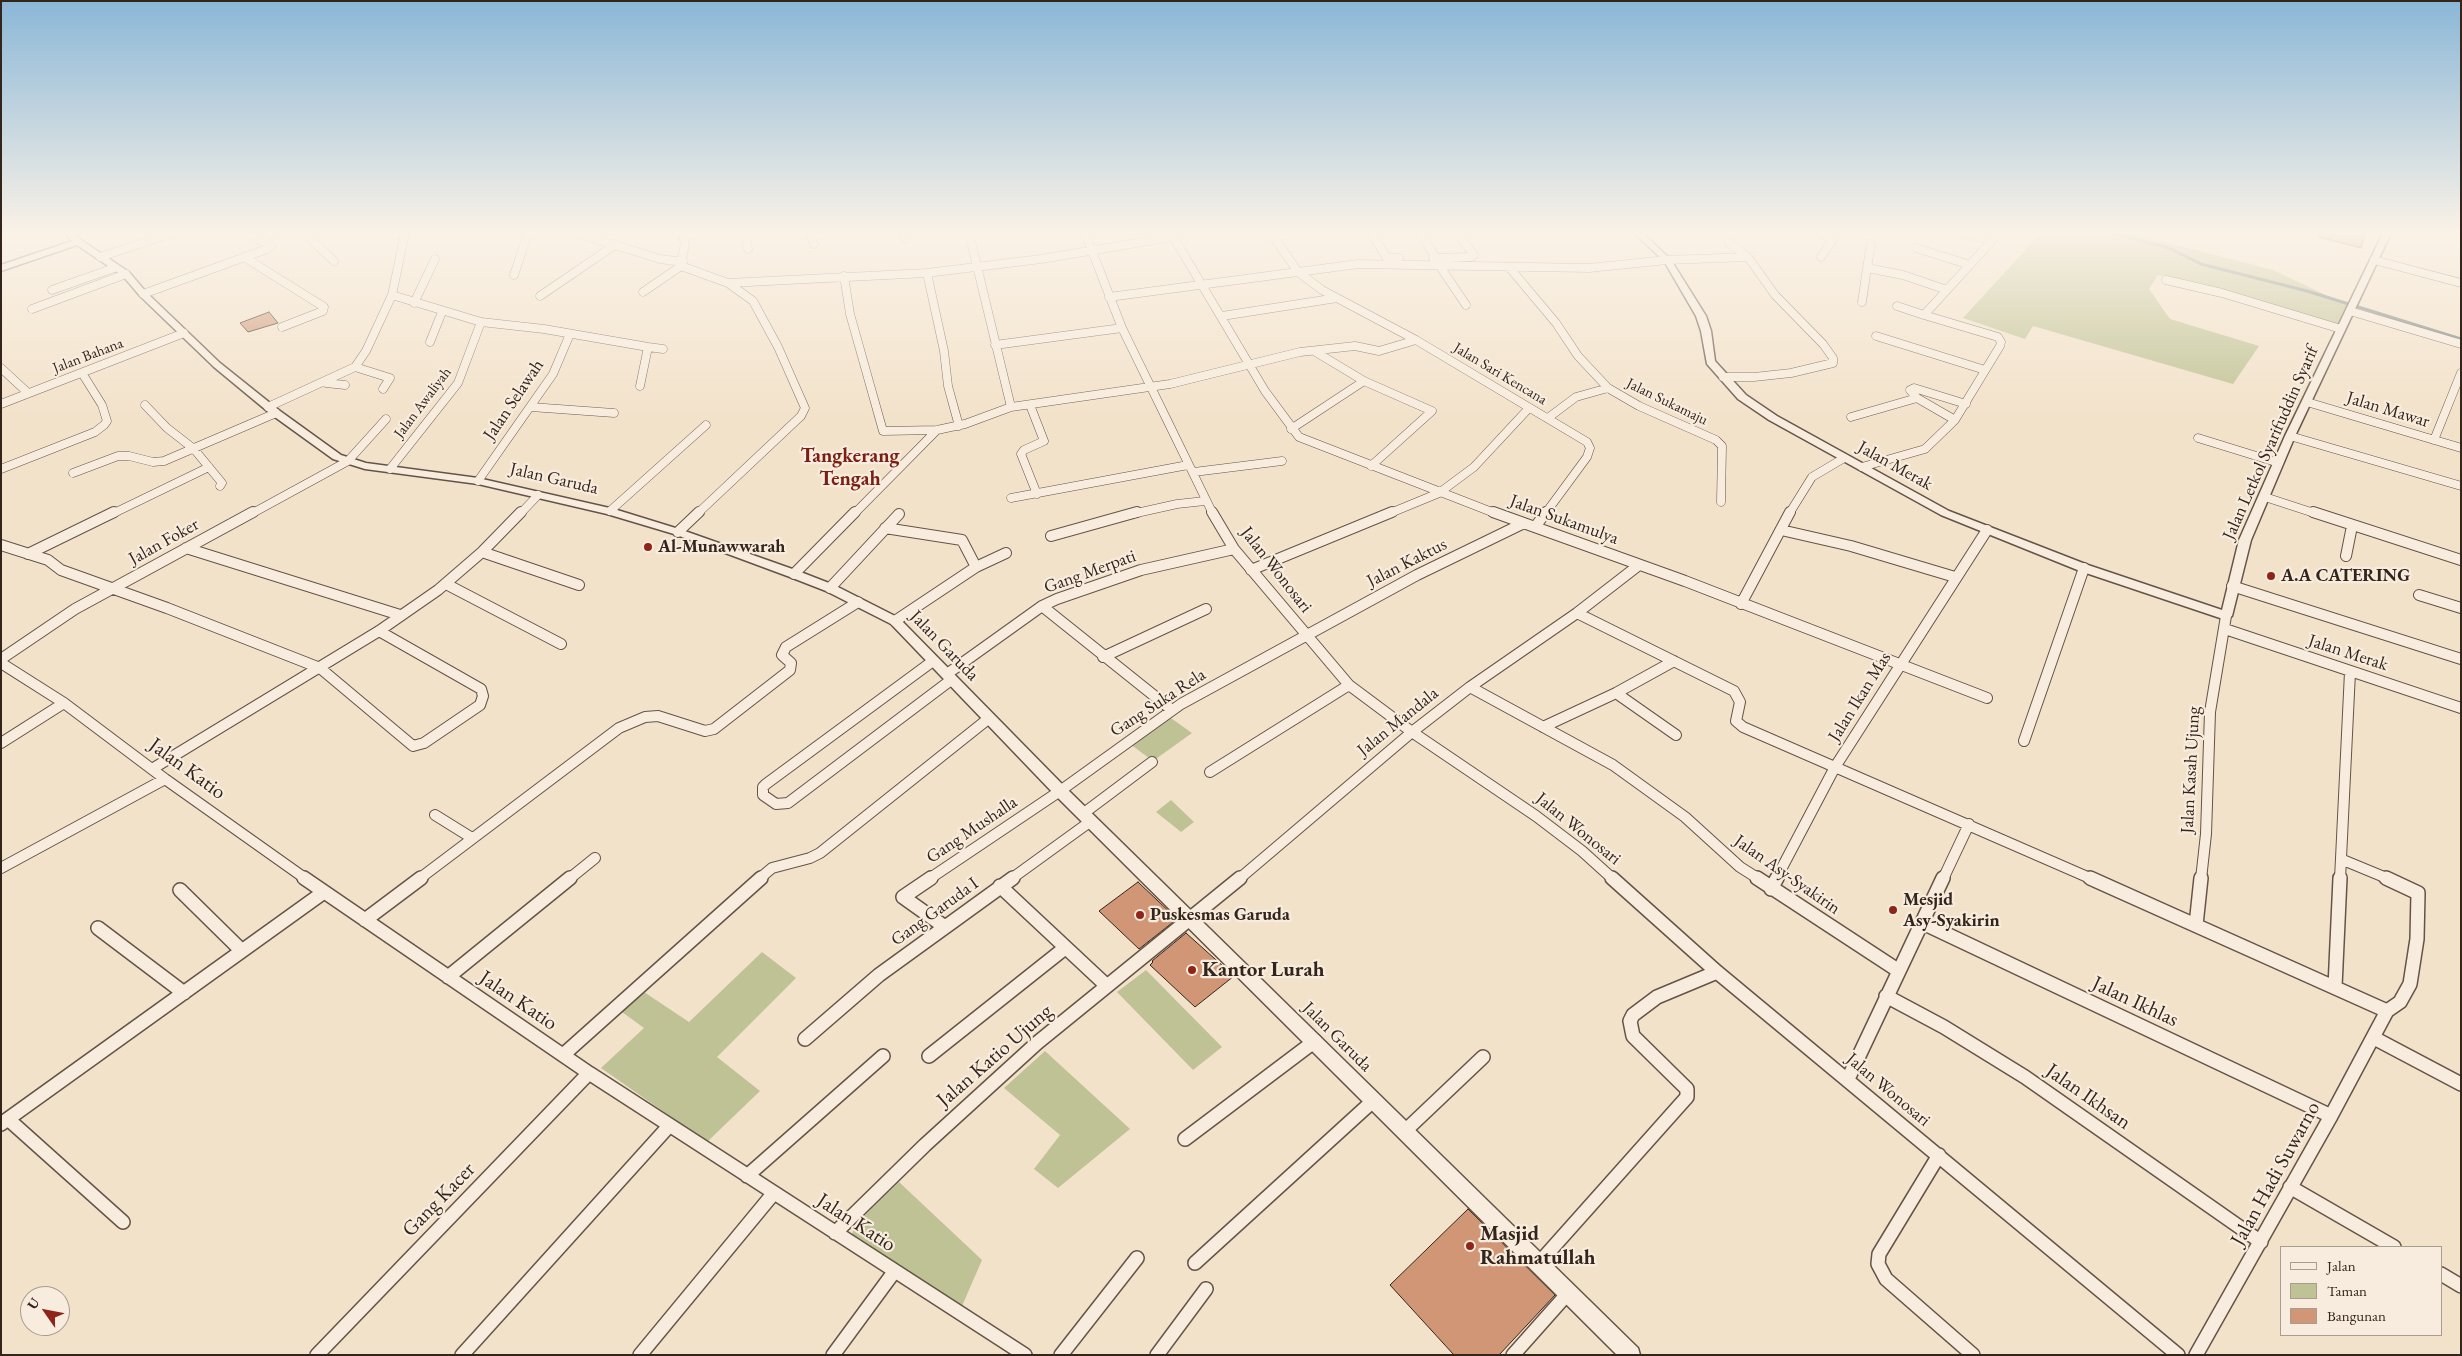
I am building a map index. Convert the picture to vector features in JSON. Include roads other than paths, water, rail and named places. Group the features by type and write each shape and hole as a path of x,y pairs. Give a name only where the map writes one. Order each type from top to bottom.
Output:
{"street":[{"path":"32,309 61,296"},
{"name":"Jalan Garuda","path":"145,296 217,365 272,410 325,451 348,462 478,481 610,511 678,532 794,574 830,588 895,621 1060,792 1315,1041 1631,1355"},
{"path":"282,327 323,311 324,307 307,296"},
{"path":"73,473 118,456 136,456 158,462 194,449 355,367 366,351 391,296"},
{"path":"396,296 442,312 481,322 663,349"},
{"path":"414,303 417,296"},
{"path":"678,532 804,413 805,408 778,347 753,301 746,296"},
{"path":"847,296 850,314 883,430 937,430 959,426 1011,407 1149,386 1250,366 1300,352 1355,346 1379,350 1416,340"},
{"path":"932,296 944,351 948,386 959,426"},
{"path":"984,296 1011,407"},
{"path":"1109,297 1114,296"},
{"name":"Jalan Sukamulya","path":"1209,296 1250,366 1299,437 1440,493 1639,565 1987,698"},
{"name":"Jalan Sari Kencana","path":"1334,296 1416,340 1584,440 1590,448 1587,457 1535,527"},
{"path":"1461,296 1466,304"},
{"name":"Jalan Sukamaju","path":"1534,296 1556,323 1578,356 1608,388 1639,406 1710,438 1722,446 1721,502"},
{"name":"Jalan Merak","path":"1689,296 1701,316 1706,331 1710,362 1742,397 1774,418 1945,513 2084,568 2226,616"},
{"path":"1723,377 1754,377 1791,373 1833,363 1833,358 1823,344 1776,296"},
{"path":"1862,302 1863,296"},
{"path":"1924,315 1941,296"},
{"path":"2233,296 2341,329"},
{"name":"Jalan Letkol Syarifuddin Syarif","path":"2226,616 2245,540 2290,436 2357,296"},
{"name":"Jalan Wonosari","path":"1109,297 1149,386 1205,501 1234,549 1349,685 1412,732 1536,816 1582,851 1717,972 2178,1355"},
{"path":"1222,316 1337,298"},
{"path":"1862,467 1925,448 1955,420 2001,342 1998,336 1897,306"},
{"path":"2351,308 2461,344"},
{"path":"430,342 442,312"},
{"name":"Jalan Awaliyah","path":"390,469 463,375 481,322"},
{"path":"995,345 1122,328"},
{"name":"Jalan Bahana","path":"1,404 184,333"},
{"name":"Jalan Selawah","path":"478,481 553,374 570,334"},
{"path":"1876,336 1985,370"},
{"path":"640,386 648,347"},
{"path":"1314,351 1364,381 1432,411 1372,466"},
{"path":"355,367 390,378 382,389"},
{"path":"1,368 28,394"},
{"path":"1,469 95,432 104,425 107,421 102,405 82,373"},
{"path":"2434,440 2461,373"},
{"path":"1292,429 1364,381"},
{"path":"324,382 345,385"},
{"path":"1548,418 1576,397 1608,388"},
{"path":"1955,420 1917,398 1911,392 1911,389 1966,404"},
{"path":"1851,417 1917,398"},
{"name":"Jalan Mawar","path":"2307,402 2461,448"},
{"path":"145,405 167,428 194,449 222,483 220,486"},
{"path":"1030,405 1044,441 1024,450 1021,454 1037,494"},
{"path":"531,407 614,413"},
{"path":"1251,570 1440,493 1474,467 1529,408"},
{"path":"348,462 386,419"},
{"path":"610,511 706,424"},
{"path":"794,574 937,430"},
{"path":"2290,436 2461,486"},
{"path":"2198,438 2279,463"},
{"path":"1741,604 1812,477 1844,458"},
{"path":"1011,498 1191,469 1282,461"},
{"name":"Jalan Foker","path":"1,661 74,609 348,462"},
{"path":"28,554 209,467"},
{"path":"152,769 379,631 446,584 482,552 538,495"},
{"path":"2265,497 2461,560"},
{"path":"1051,536 1134,513 1177,504 1205,501"},
{"path":"830,588 898,514"},
{"name":"Jalan Kaktus","path":"1305,635 1417,575 1524,523"},
{"path":"2346,556 2352,526"},
{"path":"885,528 962,540 976,567"},
{"path":"1781,530 1850,546 1955,577"},
{"name":"Jalan Ikan Mas","path":"1772,889 1835,767 1955,577 1987,530"},
{"path":"1,545 48,560 61,570 228,631 320,668 413,746 420,745 480,705 483,696 481,689 379,631"},
{"path":"186,548 400,615"},
{"name":"Gang Merpati","path":"933,661 766,784 763,787 763,795 776,804 788,803 1042,606 1094,585 1141,570 1234,549"},
{"path":"482,552 579,585"},
{"path":"895,621 976,567 1006,553"},
{"name":"Jalan Mandala","path":"1191,920 1412,732 1470,687 1577,613 1639,565"},
{"path":"2024,741 2084,568"},
{"path":"446,584 561,644"},
{"path":"2232,586 2461,659"},
{"path":"2418,595 2461,608"},
{"path":"365,920 620,728 645,717 658,716 705,731 714,729 790,670 791,663 782,655 786,647 858,602"},
{"path":"1042,606 1103,657 1172,710"},
{"path":"1103,657 1206,609"},
{"path":"1577,613 1734,691 1740,702 1736,717 1738,724 1969,824 2387,1011 2400,1002 2410,984 2418,939 2419,896 2412,889 2343,860"},
{"name":"Jalan Kasah Ujung","path":"2196,925 2206,834 2210,712 2226,616"},
{"name":"Jalan Merak","path":"2225,629 2461,708"},
{"name":"Gang Suka Rela","path":"1060,792 1172,710 1305,635"},
{"name":"Jalan Katio","path":"1,661 64,703 165,779 324,892 589,1073 1021,1354"},
{"path":"1543,727 1616,693 1674,661"},
{"path":"2335,987 2343,860 2350,672"},
{"path":"1210,772 1349,685"},
{"name":"Jalan Asy-Syakirin","path":"1470,687 1613,765 1685,817 1740,867 1899,970"},
{"path":"1616,693 1676,736"},
{"path":"1,743 64,703"},
{"path":"563,1055 772,868 810,858 820,853 988,719"},
{"name":"Gang Garuda I","path":"805,1039 879,975 1000,886 1087,817 1152,762"},
{"path":"1,868 165,779"},
{"name":"Gang Mushalla","path":"944,928 903,898 1060,792"},
{"path":"434,815 472,838"},
{"path":"1848,1079 1969,824"},
{"path":"448,977 595,858"},
{"path":"1000,886 1107,986"},
{"path":"180,890 242,951"},
{"path":"122,1222 5,1121 324,892"},
{"name":"Jalan Katio Ujung","path":"836,1233 982,1092 1107,986 1191,920"},
{"name":"Jalan Ikhlas","path":"1923,923 2331,1116"},
{"path":"98,928 184,992"},
{"path":"929,1056 1065,948"},
{"path":"1539,1263 1687,1097 1686,1089 1678,1079 1633,1036 1630,1021 1633,1015 1657,997 1717,972"},
{"name":"Jalan Ikhsan","path":"1886,996 1952,1032 2025,1077 2261,1242"},
{"name":"Jalan Hadi Suwarno","path":"2196,1355 2331,1116 2387,1011"},
{"path":"2374,1038 2461,1084"},
{"path":"1185,1139 1315,1041"},
{"path":"747,1176 883,1056"},
{"path":"1405,1131 1482,1057"},
{"name":"Gang Kacer","path":"317,1355 589,1073"},
{"path":"1195,1263 1374,1100"},
{"path":"462,1355 669,1126"},
{"path":"1939,1155 1879,1254 1878,1264 1886,1279 1974,1355"},
{"path":"2290,1187 2392,1246"},
{"path":"640,1355 773,1194"},
{"path":"1061,1355 1136,1258"},
{"path":"833,1355 894,1272"},
{"path":"2442,1275 2461,1286"},
{"path":"1158,1355 1206,1289"},
{"path":"1513,1355 1569,1292"}],"waterway":[{"path":"2324,296 2461,339"}],"place":[{"name":"Al-Munawwarah","path":"648,547"},
{"name":"A.A CATERING","path":"2271,576"},
{"name":"Mesjid Asy-Syakirin","path":"1893,910"},
{"name":"Puskesmas Garuda","path":"1140,915"},
{"name":"Kantor Lurah","path":"1192,970"},
{"name":"Masjid Rahmatullah","path":"1470,1246"}],"district":[{"name":"Tangkerang Tengah","path":"850,468"}]}
